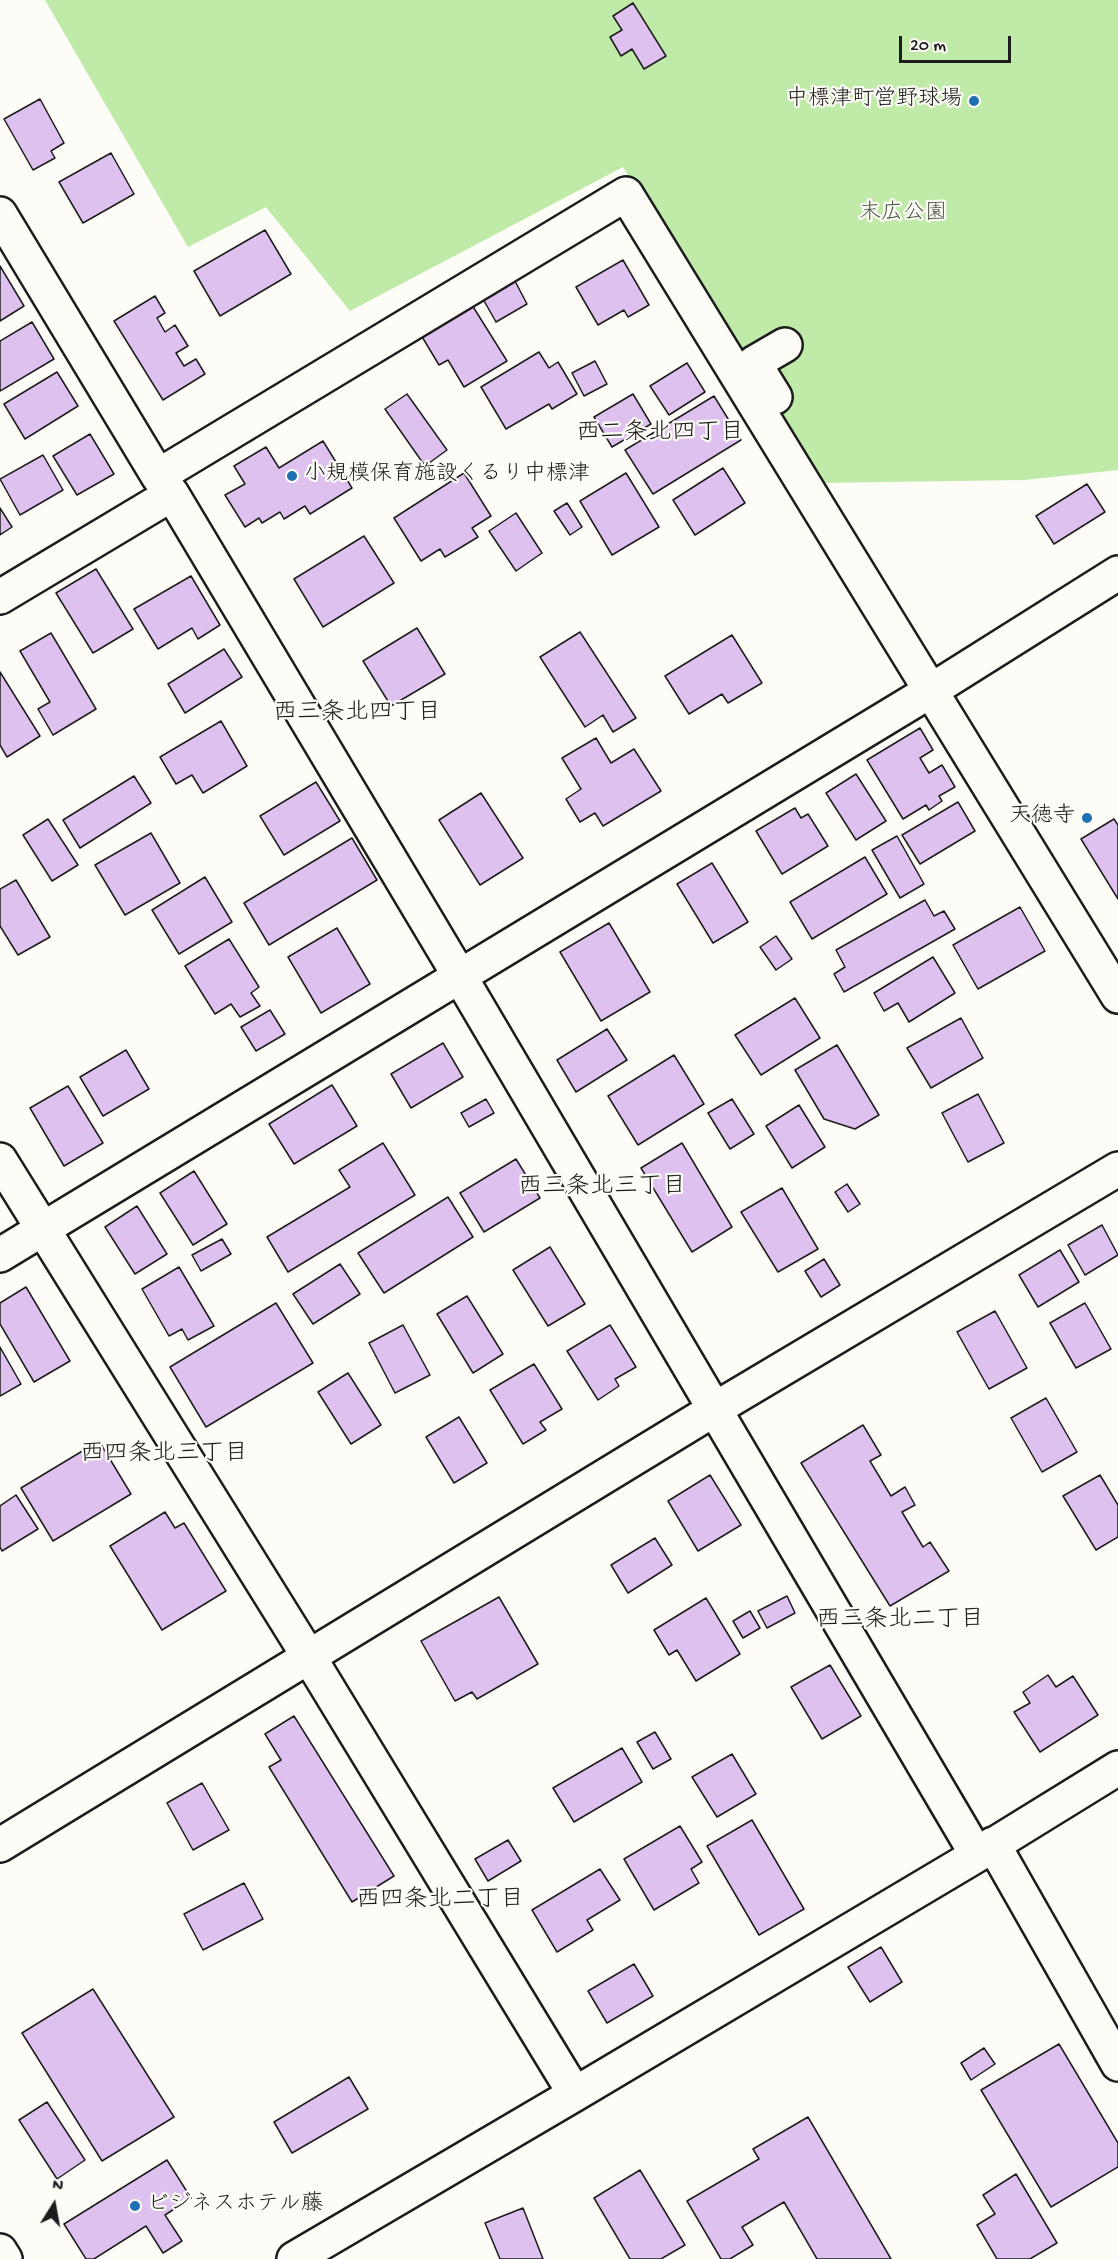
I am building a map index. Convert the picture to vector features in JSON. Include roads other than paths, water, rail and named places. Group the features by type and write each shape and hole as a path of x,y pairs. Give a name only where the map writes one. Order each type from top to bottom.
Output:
{"street":[{"path":"0,597 165,485 626,194 941,684"},
{"path":"0,214 459,975 715,1409 1118,2064"},
{"path":"785,345 753,363 941,684 1118,996"},
{"path":"0,1255 941,684 1118,573"},
{"path":"0,1160 309,1657 575,2094"},
{"path":"0,1845 715,1409 1118,1170"},
{"path":"294,2259 575,2094 1118,1768"},
{"path":"0,2251 5,2259"}],"place":[{"name":"中標津町営野球場","path":"974,101"},
{"name":"小規模保育施設くるり中標津","path":"292,476"},
{"name":"天徳寺","path":"1087,818"},
{"name":"ビジネスホテル藤","path":"135,2206"}],"district":[{"name":"西二条北四丁目","path":"660,434"},
{"name":"西三条北四丁目","path":"357,714"},
{"name":"西三条北三丁目","path":"602,1188"},
{"name":"西四条北三丁目","path":"164,1455"},
{"name":"西三条北二丁目","path":"900,1621"},
{"name":"西四条北二丁目","path":"440,1901"}],"park label":[{"name":"末広公園","path":"903,215"}]}
